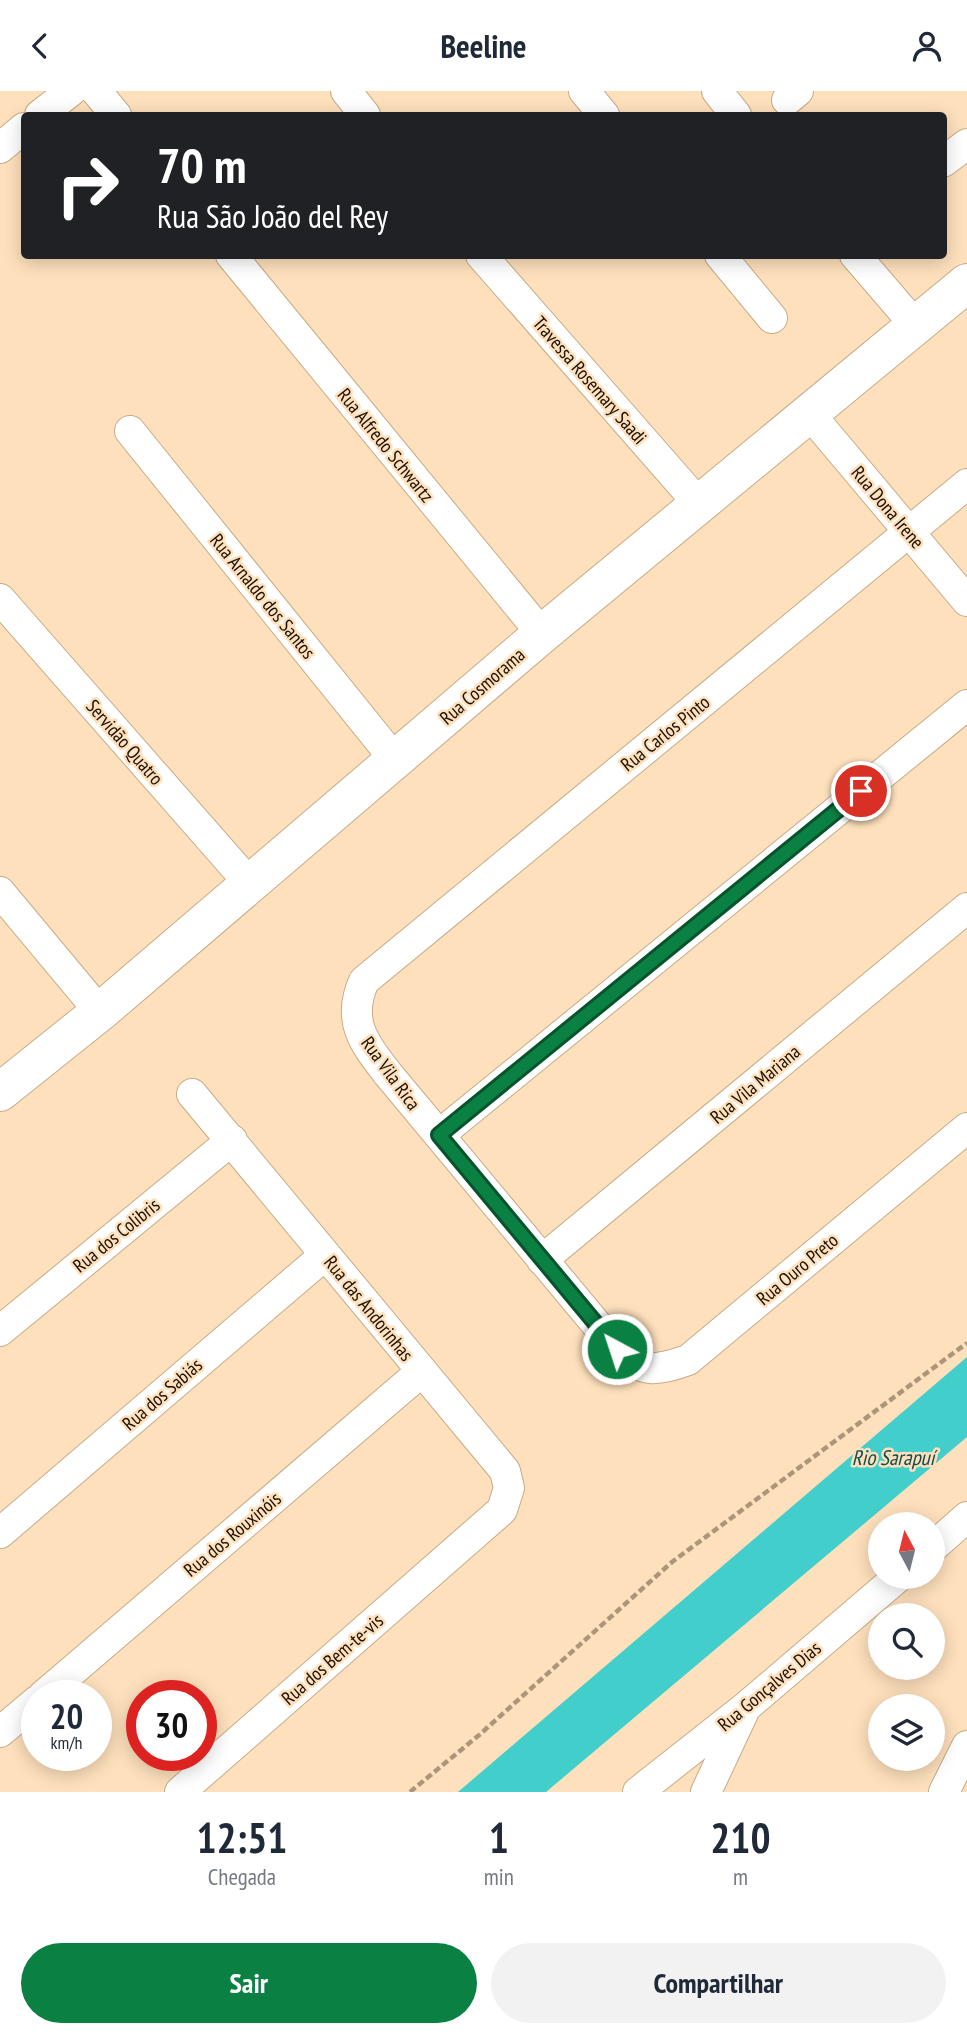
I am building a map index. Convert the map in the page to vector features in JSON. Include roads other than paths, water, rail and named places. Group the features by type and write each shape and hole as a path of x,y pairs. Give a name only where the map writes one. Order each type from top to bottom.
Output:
{"main road":[{"name":"Rua Cosmorama","path":"0,1092 100,1012 542,634 967,283"}],"street":[{"path":"44,112 71,91"},
{"path":"96,91 114,112"},
{"path":"346,91 363,112"},
{"path":"584,91 602,112"},
{"path":"716,91 734,112"},
{"path":"0,148 21,130"},
{"path":"947,159 967,144"},
{"name":"Rua Alfredo Schwartz","path":"234,259 542,634"},
{"name":"Travessa Rosemary Saadi","path":"485,259 699,504"},
{"path":"723,259 772,318"},
{"path":"858,259 916,326"},
{"name":"Rua Dona Irene","path":"809,413 967,601"},
{"name":"Rua Arnaldo dos Santos","path":"130,431 396,761"},
{"name":"Rua Carlos Pinto","path":"363,981 967,484"},
{"name":"Servidão Quatro","path":"0,599 250,884"},
{"path":"439,1135 967,705"},
{"path":"0,892 100,1012"},
{"name":"Rua Vila Mariana","path":"542,1260 967,908"},
{"name":"Rua Vila Rica","path":"363,981 356,999 356,1016 364,1042 617,1349"},
{"name":"Rua das Andorinhas","path":"191,1094 505,1471 508,1498 502,1510 484,1527"},
{"name":"Rua Ouro Preto","path":"617,1349 632,1364 647,1369 665,1368 688,1360 967,1128"},
{"name":"Rua dos Colibris","path":"0,1331 232,1140"},
{"name":"Rua dos Sabiás","path":"0,1533 325,1255"},
{"name":"Rua dos Rouxinóis","path":"62,1680 422,1372"},
{"path":"945,1536 967,1517"},
{"name":"Rua dos Bem-te-vis","path":"180,1792 484,1527"},
{"name":"Rua Gonçalves Dias","path":"638,1792 747,1706 884,1589"},
{"path":"706,1792 747,1706"},
{"path":"0,1732 21,1714"},
{"path":"944,1792 967,1746"}],"water":[{"name":"Rio Sarapuí","path":"967,1357 967,1437 878,1512 868,1512 868,1520 546,1792 458,1792"}]}
